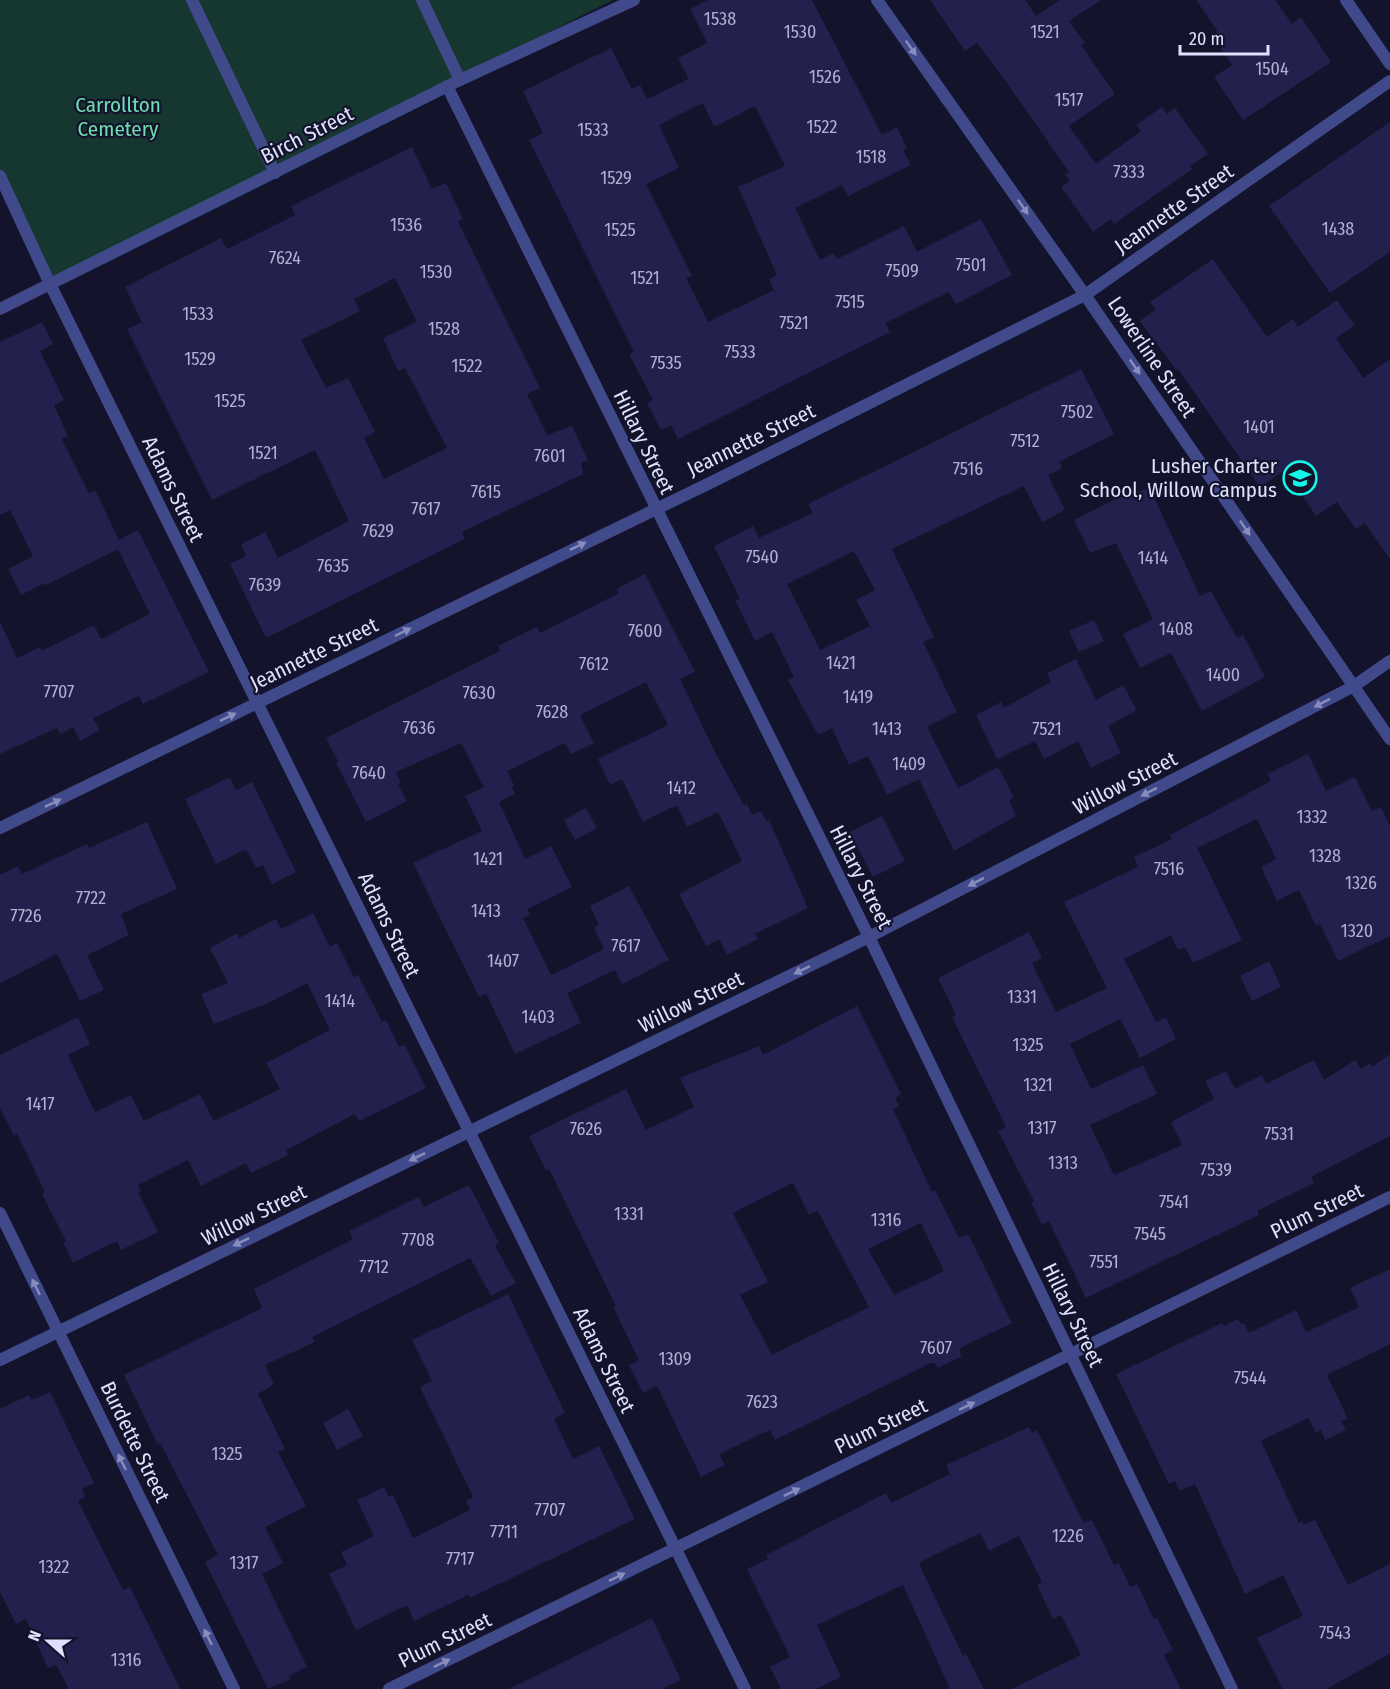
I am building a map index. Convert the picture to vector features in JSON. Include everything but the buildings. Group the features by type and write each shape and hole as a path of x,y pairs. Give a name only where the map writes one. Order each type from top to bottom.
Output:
{"street":[{"path":"192,0 274,173"},
{"path":"422,0 460,80"},
{"name":"Birch Street","path":"0,309 447,86 634,0"},
{"name":"Lowerline Street","path":"877,0 1085,295 1390,739"},
{"path":"1346,0 1390,64"},
{"name":"Jeannette Street","path":"0,828 655,509 1085,295 1390,81"},
{"name":"Hillary Street","path":"447,86 869,937 1232,1689"},
{"name":"Adams Street","path":"0,176 50,284 745,1689"},
{"name":"Willow Street","path":"0,1360 869,937 1354,686 1390,661"},
{"name":"Plum Street","path":"389,1689 1390,1197"},
{"name":"Burdette Street","path":"0,1213 234,1689"}],"green space":[{"name":"Carrollton Cemetery","path":"0,0 613,0 50,284 0,179"}],"place":[{"name":"Lusher Charter School, Willow Campus","path":"1300,478"}]}
